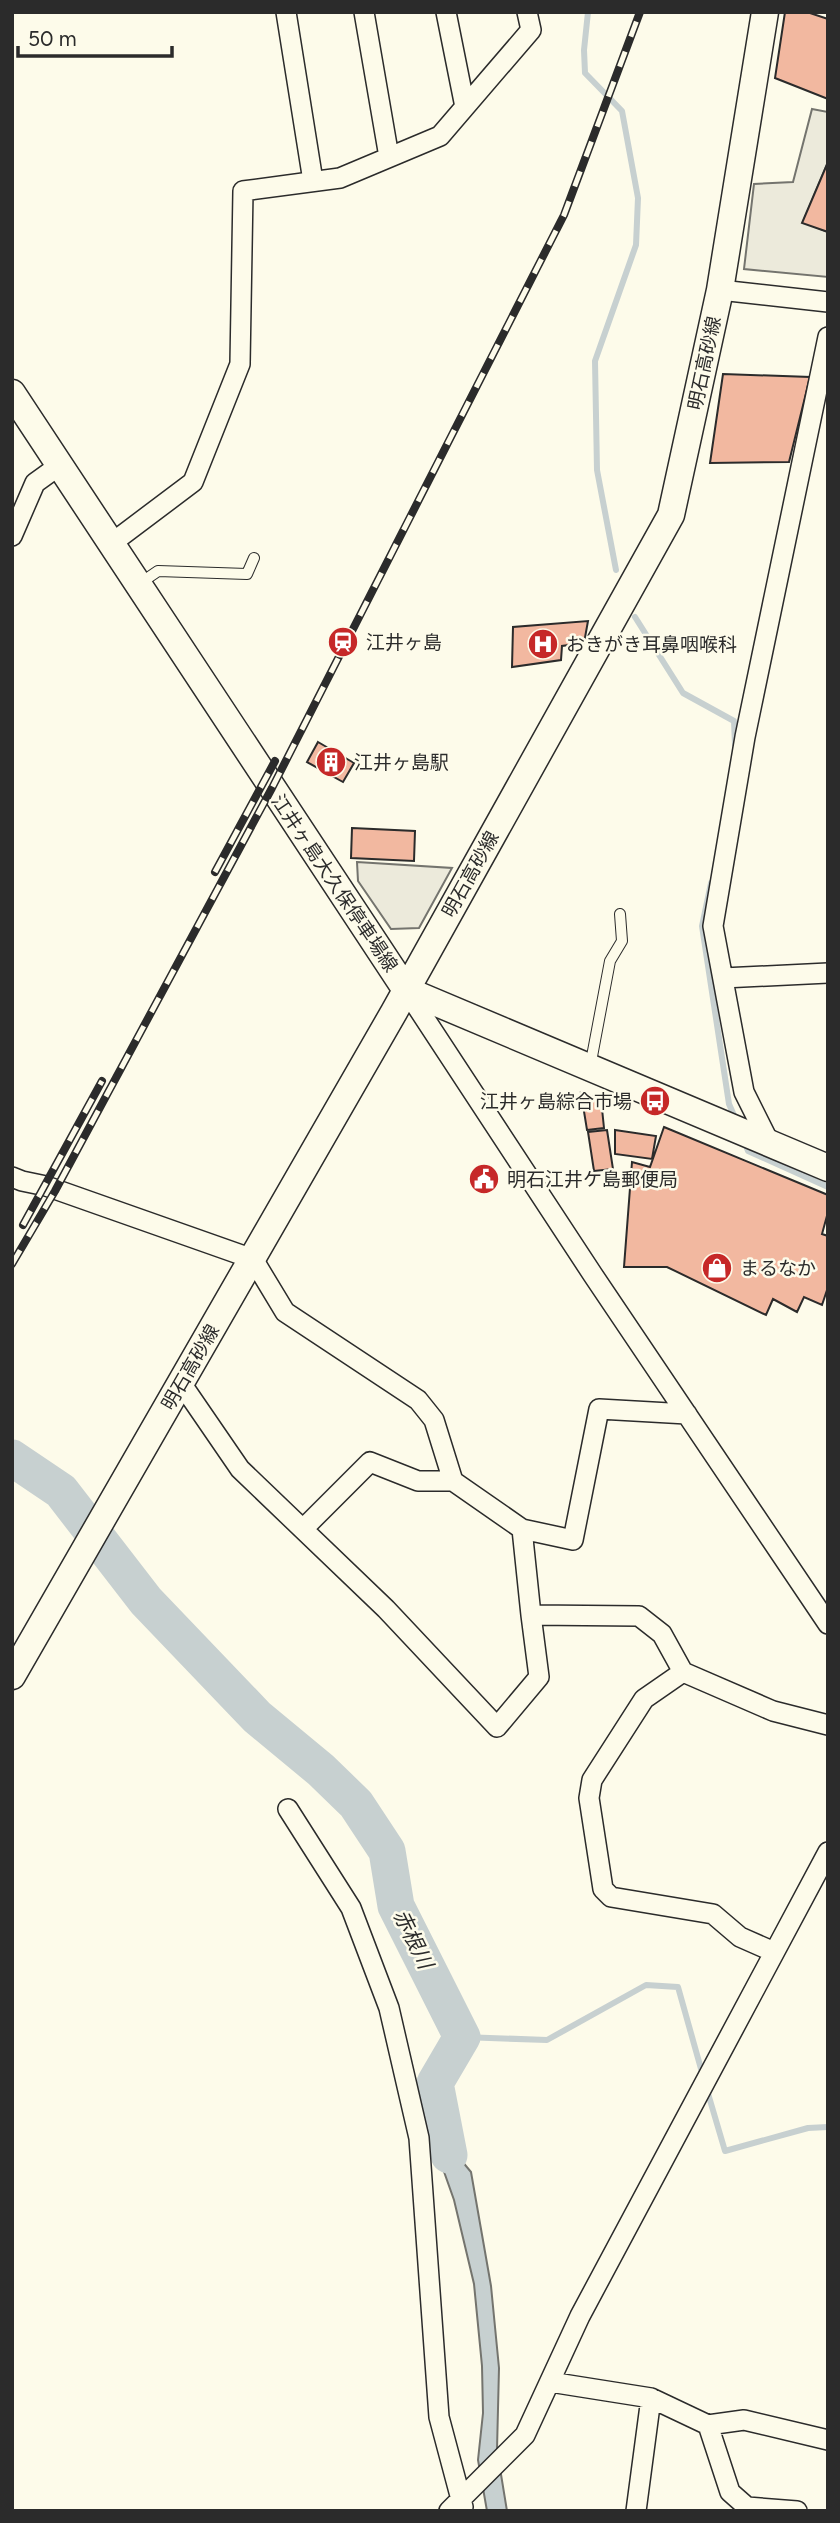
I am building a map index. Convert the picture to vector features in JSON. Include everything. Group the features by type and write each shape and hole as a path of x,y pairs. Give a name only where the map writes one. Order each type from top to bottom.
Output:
{"main road":[{"name":"明石高砂線","path":"12,1676 406,990 671,514 720,290 765,12"},
{"name":"江井ヶ島大久保停車場線","path":"12,393 406,990 828,1168"}],"street":[{"path":"286,12 313,181"},
{"path":"364,12 389,157"},
{"path":"446,12 466,107"},
{"path":"112,542 193,482 240,364 243,191 340,178 440,136 531,30 527,12"},
{"path":"720,290 828,302"},
{"path":"770,1144 744,1091 713,926 745,737 828,337"},
{"path":"12,536 35,483 60,465"},
{"path":"723,978 828,974"},
{"path":"406,990 828,1624"},
{"path":"15,1185 46,1186 253,1259 285,1312 418,1400 434,1420 453,1481"},
{"path":"181,1383 240,1469 386,1609 497,1727 539,1677 522,1530"},
{"path":"303,1529 370,1462 418,1481 453,1481 522,1530 573,1540 599,1409 687,1414"},
{"path":"531,1615 639,1616 662,1634 682,1672 773,1711 828,1725"},
{"path":"682,1672 644,1699 592,1780 589,1798 603,1889 611,1897 713,1914 740,1937 774,1952"},
{"path":"288,1809 351,1908 388,2008 419,2138 439,2417 458,2506"},
{"path":"458,2506 525,2435 580,2316 828,1852"},
{"path":"550,2382 651,2398 708,2425 744,2420 828,2440"},
{"path":"636,2511 651,2398"},
{"path":"708,2425 730,2492 747,2507 797,2511"}],"lane":[{"path":"139,584 158,571 247,574 254,558"},
{"path":"590,1068 610,961 622,941 620,914"}],"shaded area":[{"path":"812,109 828,112 828,162 803,222 828,232 828,277 744,269 754,184 793,182"},
{"path":"357,862 452,868 419,928 391,929 358,881"},
{"path":"439,2101 456,2154 471,2172 491,2286 499,2368 497,2450 507,2511 487,2511 478,2460 483,2413 482,2366 474,2284 454,2200 442,2166"}],"building":[{"path":"785,12 807,12 828,19 828,99 775,78"},
{"path":"828,162 828,232 802,223"},
{"path":"723,374 810,377 789,462 710,463"},
{"name":"おきがき耳鼻咽喉科","path":"588,621 584,643 562,646 561,660 512,667 513,627"},
{"name":"江井ヶ島駅","path":"318,742 354,763 343,782 307,762"},
{"path":"352,828 415,831 414,861 351,858"},
{"path":"581,1093 601,1099 604,1128 587,1130"},
{"path":"664,1127 828,1195 828,1212 822,1234 828,1236 828,1287 822,1305 804,1297 797,1312 773,1299 766,1315 667,1267 624,1267 632,1162 650,1167"},
{"path":"607,1130 613,1169 594,1171 588,1132"},
{"path":"615,1130 656,1136 652,1159 615,1154"}],"waterway":[{"path":"588,12 584,50 585,73 622,111 638,198 636,245 595,361 597,470 616,570"},
{"path":"635,617 683,693 734,721 735,745"},
{"path":"711,883 702,926 729,1104 736,1120"},
{"path":"744,1140 748,1151 828,1187"},
{"name":"赤根川","path":"12,1458 61,1491 146,1601 257,1717 321,1770 356,1804 387,1851 396,1906 462,2037 435,2083 449,2155"},
{"path":"462,2037 547,2040 646,1985 678,1987 703,2076"},
{"path":"707,2090 725,2151 808,2128 828,2127"}],"railway":[{"path":"12,1264 55,1191 272,788 564,215 640,12"},
{"path":"215,872 275,761"},
{"path":"23,1225 102,1081"}],"place":[{"name":"江井ヶ島","path":"343,642"},
{"name":"おきがき耳鼻咽喉科","path":"543,644"},
{"name":"江井ヶ島駅","path":"331,762"},
{"name":"江井ヶ島綜合市場","path":"655,1101"},
{"name":"明石江井ケ島郵便局","path":"484,1179"},
{"name":"まるなか","path":"717,1268"}]}
